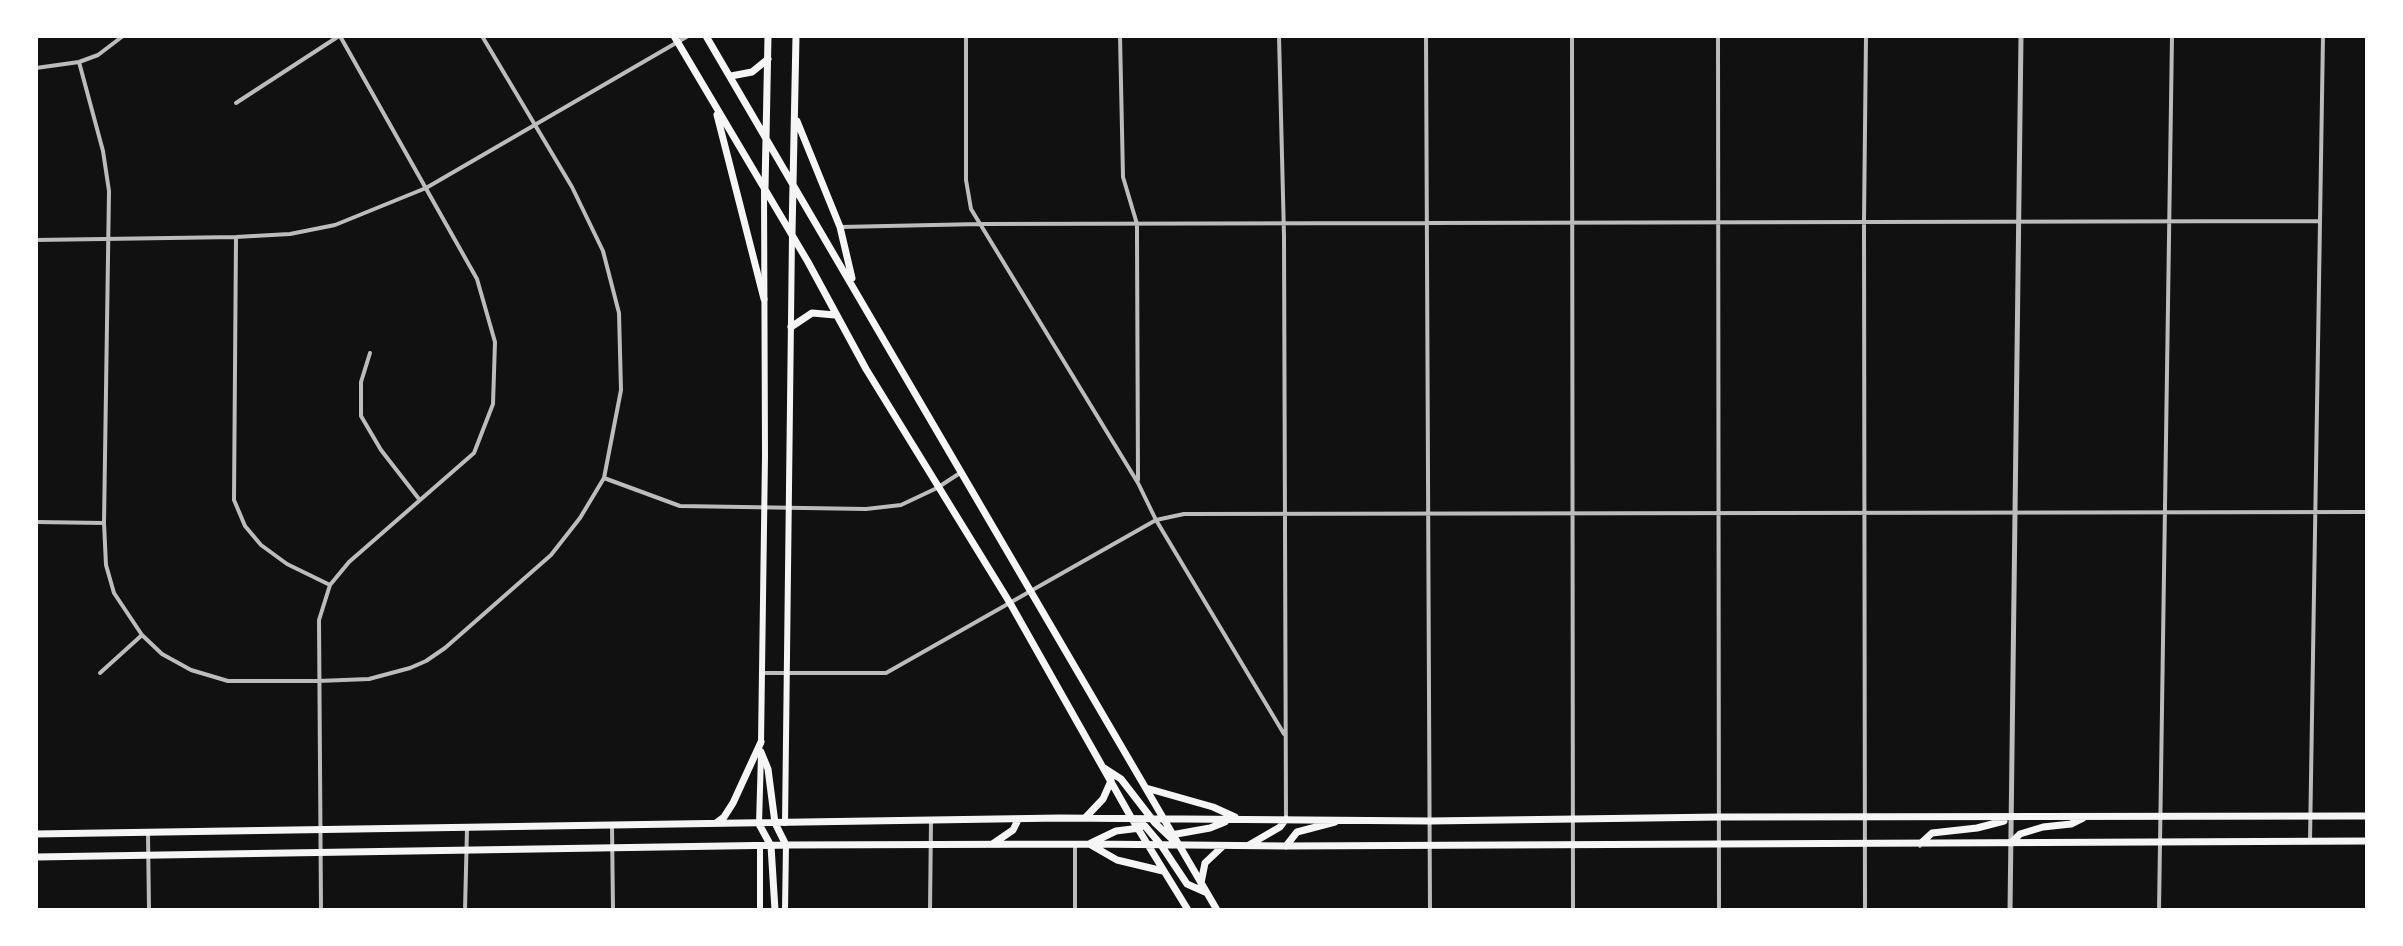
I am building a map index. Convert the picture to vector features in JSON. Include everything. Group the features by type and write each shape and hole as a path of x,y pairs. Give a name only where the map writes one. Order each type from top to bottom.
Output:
{"main road":[{"path":"706,36 1164,819 1169,835"},
{"path":"760,910 765,507 764,191 768,36"},
{"path":"785,910 796,36"},
{"path":"676,39 937,488 1010,603 1132,819 1159,842 1187,884 1207,893"},
{"path":"731,76 752,72 768,59"},
{"path":"714,105 764,299"},
{"path":"795,117 840,227 854,288"},
{"path":"791,327 812,313 835,315"},
{"path":"714,825 733,803 761,742"},
{"path":"761,752 768,769 775,823 786,845"},
{"path":"1102,766 1121,779 1153,821 1178,845 1217,910"},
{"path":"1084,818 1103,799 1111,781"},
{"path":"1146,788 1213,807 1241,819"},
{"path":"36,834 1084,818 1153,821 1430,821 1720,817 2367,816"},
{"path":"2011,843 2020,834 2043,827 2071,824 2084,817"},
{"path":"1920,844 1932,833 1977,828 2011,818"},
{"path":"1159,842 1169,835 1210,828 1231,819"},
{"path":"1247,846 1274,832 1286,819"},
{"path":"993,844 1013,830 1018,820"},
{"path":"1286,846 1297,832 1341,820"},
{"path":"1089,844 1116,831 1141,827 1153,821"},
{"path":"759,824 771,846 775,910"},
{"path":"1141,827 1147,844 1188,910"},
{"path":"36,857 1159,842 1178,845 1286,846 2367,841"},
{"path":"1089,844 1117,860 1163,871"},
{"path":"1201,883 1205,863 1223,846"}],"street":[{"path":"36,68 79,62 98,55 123,36"},
{"path":"236,103 340,36 477,279 495,342 493,404 474,453 349,562 330,585 319,620 321,910"},
{"path":"79,62 103,151 109,191 104,523 106,565 114,593 142,635 162,654 191,670 228,681 369,679 410,668 436,655 551,555 586,510 604,478 621,390 619,313 603,251 572,187 482,36"},
{"path":"36,240 236,237 290,234 335,225 426,188 676,39 688,36"},
{"path":"966,36 966,180 971,209 1138,483 1156,520 1284,734"},
{"path":"1120,36 1123,177 1137,224 1138,483"},
{"path":"1279,36 1284,223 1286,819"},
{"path":"1426,36 1430,910"},
{"path":"1572,36 1575,515 1573,910"},
{"path":"1718,36 1719,910"},
{"path":"1865,910 1866,36"},
{"path":"2010,910 2021,36"},
{"path":"2159,910 2172,36"},
{"path":"2310,841 2323,36"},
{"path":"840,227 1718,221 2319,221"},
{"path":"236,237 234,500 245,526 261,545 287,564 330,585"},
{"path":"370,353 361,382 361,416 381,450 419,499"},
{"path":"604,478 680,506 866,509 901,505 937,488 961,472"},
{"path":"763,673 886,673 1156,520 1184,514 2367,512"},
{"path":"36,522 104,523"},
{"path":"100,673 142,635"},
{"path":"930,910 931,821"},
{"path":"612,826 613,910"},
{"path":"465,910 467,829"},
{"path":"148,833 149,910"},
{"path":"1075,844 1075,910"}]}
